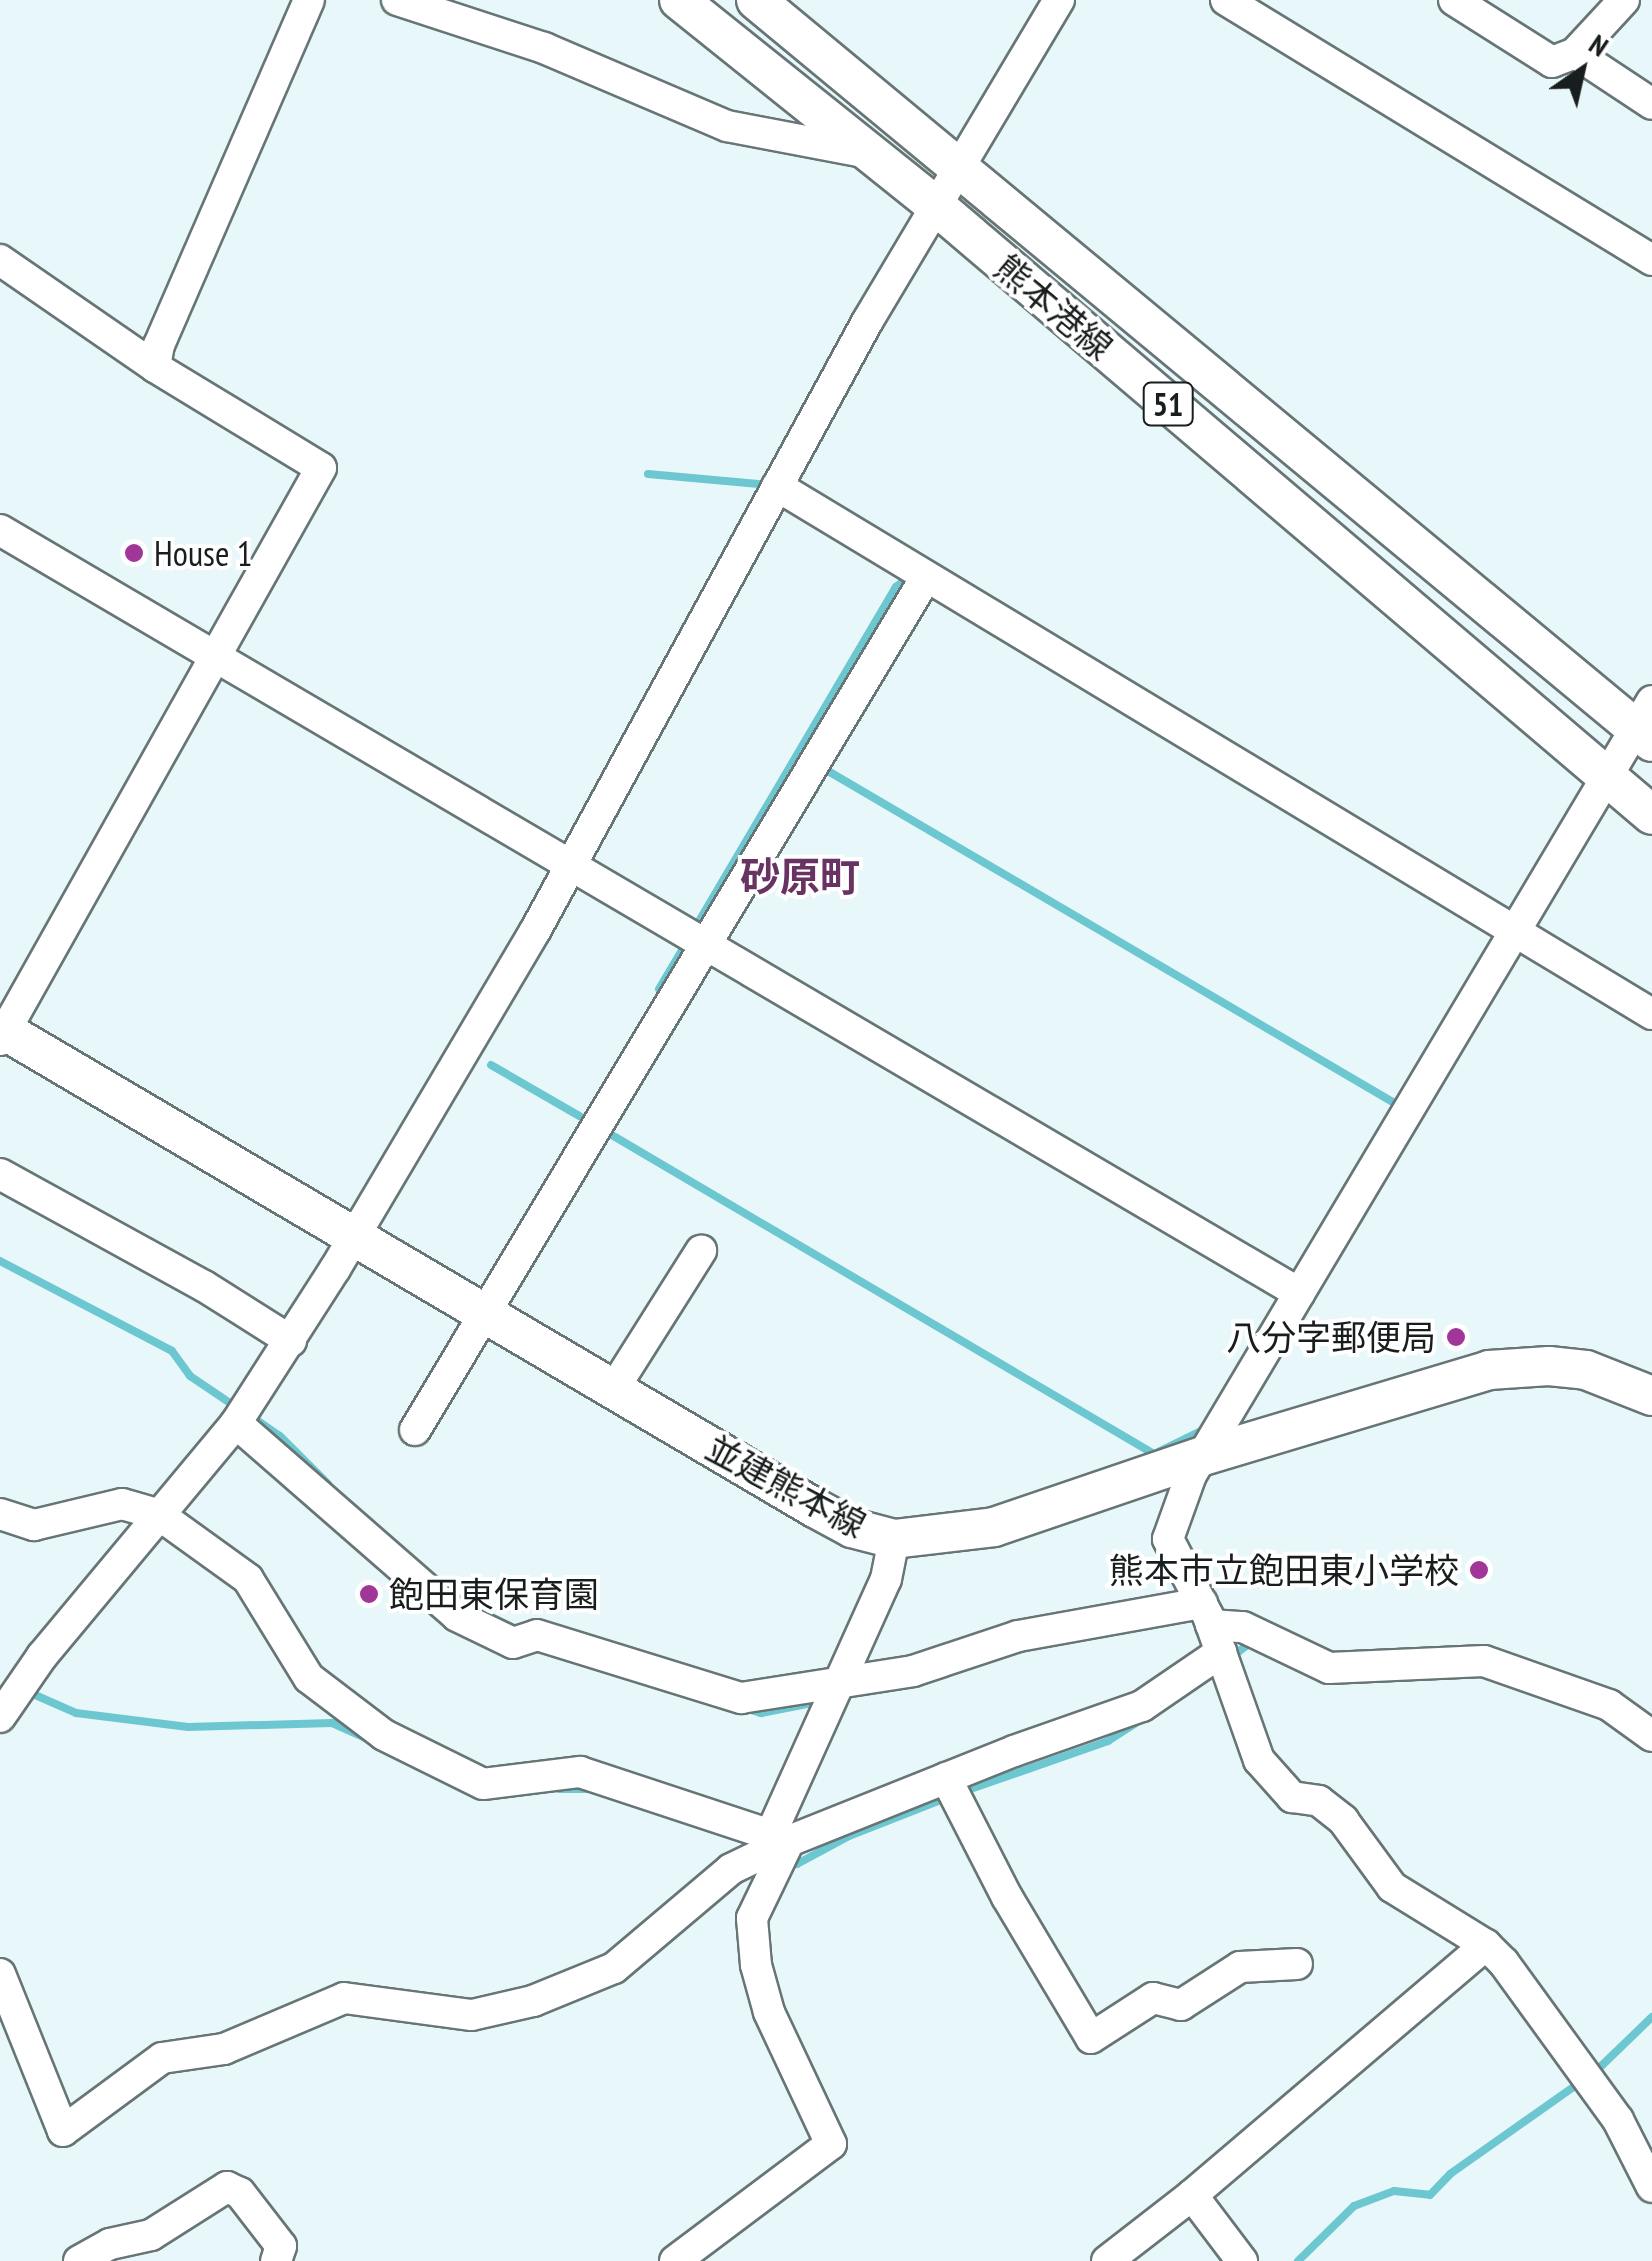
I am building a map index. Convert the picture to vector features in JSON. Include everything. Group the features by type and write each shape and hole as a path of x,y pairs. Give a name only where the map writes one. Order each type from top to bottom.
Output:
{"main road":[{"name":"熊本港線","path":"679,0 935,205 1652,815"},
{"name":"熊本港線","path":"756,0 1646,724"},
{"name":"並建熊本線","path":"1,1033 815,1508 852,1528 894,1538 994,1527 1203,1456 1488,1370 1549,1366 1586,1370 1652,1396"}],"street":[{"path":"155,367 159,345 310,0"},
{"path":"397,0 544,48 727,126 872,154"},
{"path":"0,1717 42,1656 236,1423 291,1341 570,865 935,205 1060,0"},
{"path":"1226,0 1652,260"},
{"path":"1454,0 1552,62 1576,53 1624,0"},
{"path":"1576,53 1652,104"},
{"path":"0,260 155,367 321,468 1,1033"},
{"path":"777,486 1652,1014"},
{"path":"0,530 1300,1293"},
{"path":"416,1430 926,577"},
{"path":"1646,724 1608,778 1203,1456 1176,1505 1168,1539 1211,1627 1258,1760 1292,1797 1319,1801 1344,1820 1392,1887 1486,1945 1504,1963 1618,2120 1652,2187"},
{"path":"0,1174 204,1286 291,1341"},
{"path":"613,1390 702,1251"},
{"path":"236,1423 457,1616 513,1643 536,1635 741,1698 913,1672 1018,1636 1242,1626 1328,1668 1484,1661 1609,1705 1652,1736"},
{"path":"0,1514 34,1525 122,1504 158,1514 248,1579 308,1678 384,1736 483,1784 580,1772 652,1793 779,1840"},
{"path":"675,2261 830,2144 769,2012 756,1965 752,1918 838,1685 886,1579 894,1538"},
{"path":"0,1974 63,2131 162,2058 224,2049 344,1998 472,2015 533,2002 614,1968 731,1869 779,1840 1142,1706 1211,1627"},
{"path":"946,1778 1006,1897 1091,2038 1153,1998 1182,2005 1240,1967 1297,1964"},
{"path":"1107,2261 1192,2195 1486,1945"},
{"path":"78,2261 110,2244 150,2235 227,2187 240,2193 281,2246 276,2261"},
{"path":"1192,2195 1242,2261"}],"waterway":[{"path":"648,474 768,485"},
{"path":"695,928 896,587 912,574"},
{"path":"828,771 1396,1104"},
{"path":"659,989 688,940"},
{"path":"491,1065 593,1124"},
{"path":"605,1131 1154,1454 1207,1428"},
{"path":"0,1261 172,1351 190,1376 236,1407"},
{"path":"248,1414 280,1436 328,1484"},
{"path":"465,1604 524,1633"},
{"path":"1230,1658 1250,1643"},
{"path":"26,1691 76,1713 188,1727 332,1723 368,1739"},
{"path":"748,1709 761,1713 822,1701"},
{"path":"959,1793 1108,1741 1136,1723"},
{"path":"433,1774 460,1787"},
{"path":"559,1789 590,1789"},
{"path":"786,1859 797,1864 849,1836 946,1798"},
{"path":"1594,2073 1652,2017"},
{"path":"1298,2261 1354,2206 1394,2191 1430,2195 1450,2174 1582,2081"}],"place":[{"name":"House 1","path":"134,553"},
{"name":"八分字郵便局","path":"1456,1337"},
{"name":"熊本市立飽田東小学校","path":"1479,1570"},
{"name":"飽田東保育園","path":"369,1594"}],"district":[{"name":"砂原町","path":"800,876"}]}
